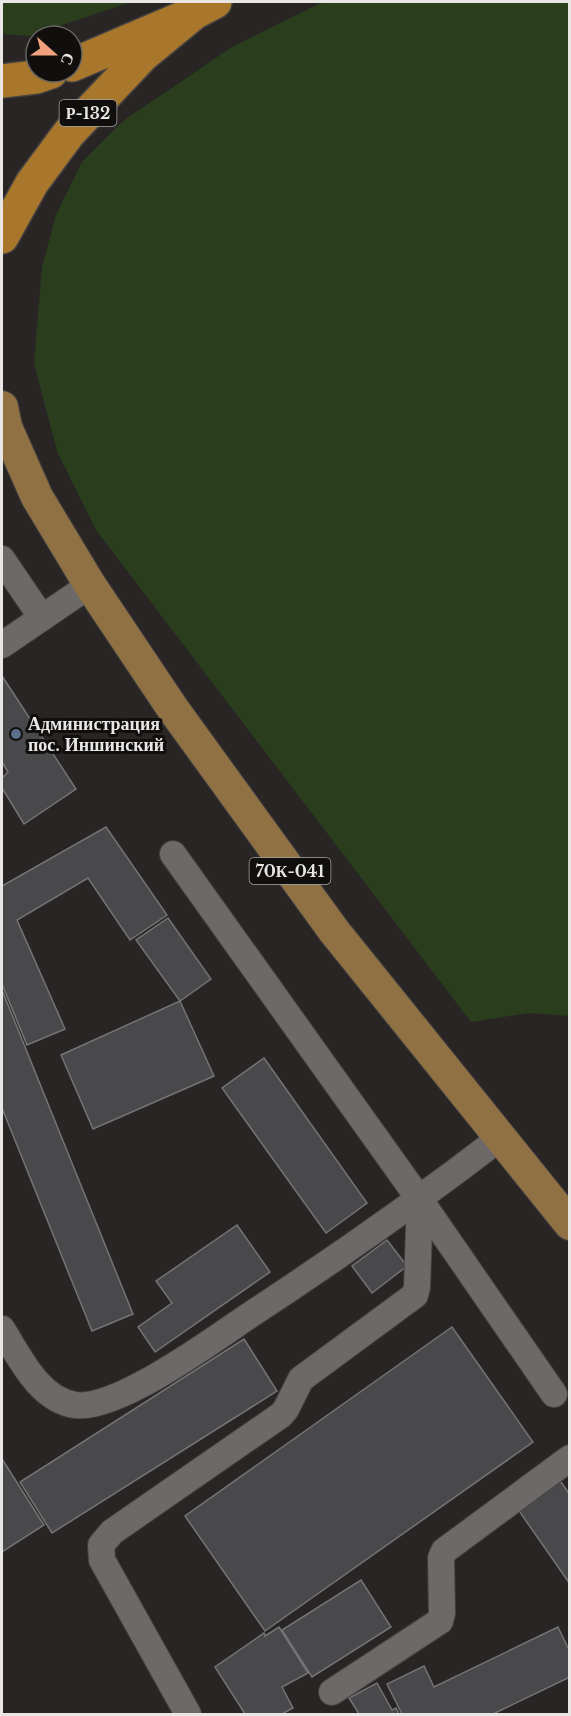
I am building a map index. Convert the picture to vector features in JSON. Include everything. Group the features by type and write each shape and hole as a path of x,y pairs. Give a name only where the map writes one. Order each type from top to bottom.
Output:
{"highway":[{"name":"Р-132","path":"84,60 205,7"},
{"name":"Р-132","path":"2,234 32,183 69,133 143,55 205,7"},
{"path":"2,81 24,78"},
{"name":"Р-132","path":"2,189 2,234"}],"main road":[{"name":"70К-041","path":"2,407 6,427 37,497 90,585 173,709 334,931 570,1224"},
{"name":"70К-041","path":"2,455 37,497"}],"lane":[{"path":"2,559 42,618"},
{"path":"2,645 90,585"},
{"path":"172,854 420,1200 554,1394"},
{"path":"2,1329 36,1380 53,1397 63,1403 74,1405 94,1404 129,1390 185,1358 420,1200 500,1138"},
{"path":"188,1714 102,1560 101,1545 112,1532 281,1415 300,1379 415,1295 420,1200"},
{"path":"332,1692 439,1622 442,1613 441,1558 444,1551 570,1458"}],"green space":[{"path":"2,2 131,2 66,24 24,24 24,36 2,34"},
{"path":"323,2 569,2 569,1016 529,1013 471,1022 96,530 57,451 34,363 42,267 56,215 82,162 123,121 232,47"}],"building":[{"path":"2,676 76,789 24,824 2,788 2,778 8,772 2,762"},
{"path":"106,827 167,915 130,940 88,878 17,920 65,1029 27,1045 2,984 2,886"},
{"path":"168,918 211,979 180,1001 136,940"},
{"path":"2,990 133,1314 92,1331 2,1108"},
{"path":"180,1001 214,1076 93,1129 61,1055"},
{"path":"264,1058 367,1203 326,1233 222,1088"},
{"path":"237,1225 270,1272 155,1352 138,1327 172,1303 156,1281"},
{"path":"387,1240 407,1266 372,1293 352,1266"},
{"path":"452,1327 533,1442 265,1631 185,1516"},
{"path":"244,1339 277,1391 52,1533 20,1482"},
{"path":"2,1459 44,1525 2,1552"},
{"path":"559,1479 570,1495 570,1584 517,1508"},
{"path":"361,1580 391,1627 312,1677 282,1630"},
{"path":"279,1627 308,1673 282,1687 293,1708 282,1714 245,1714 215,1667 264,1633 265,1636"},
{"path":"558,1627 570,1652 570,1677 493,1714 402,1714 387,1684 424,1666 434,1687"},
{"path":"377,1683 392,1710 396,1708 399,1714 359,1714 349,1698"}],"place":[{"name":"Администрация пос. Иншинский","path":"16,734"}]}
